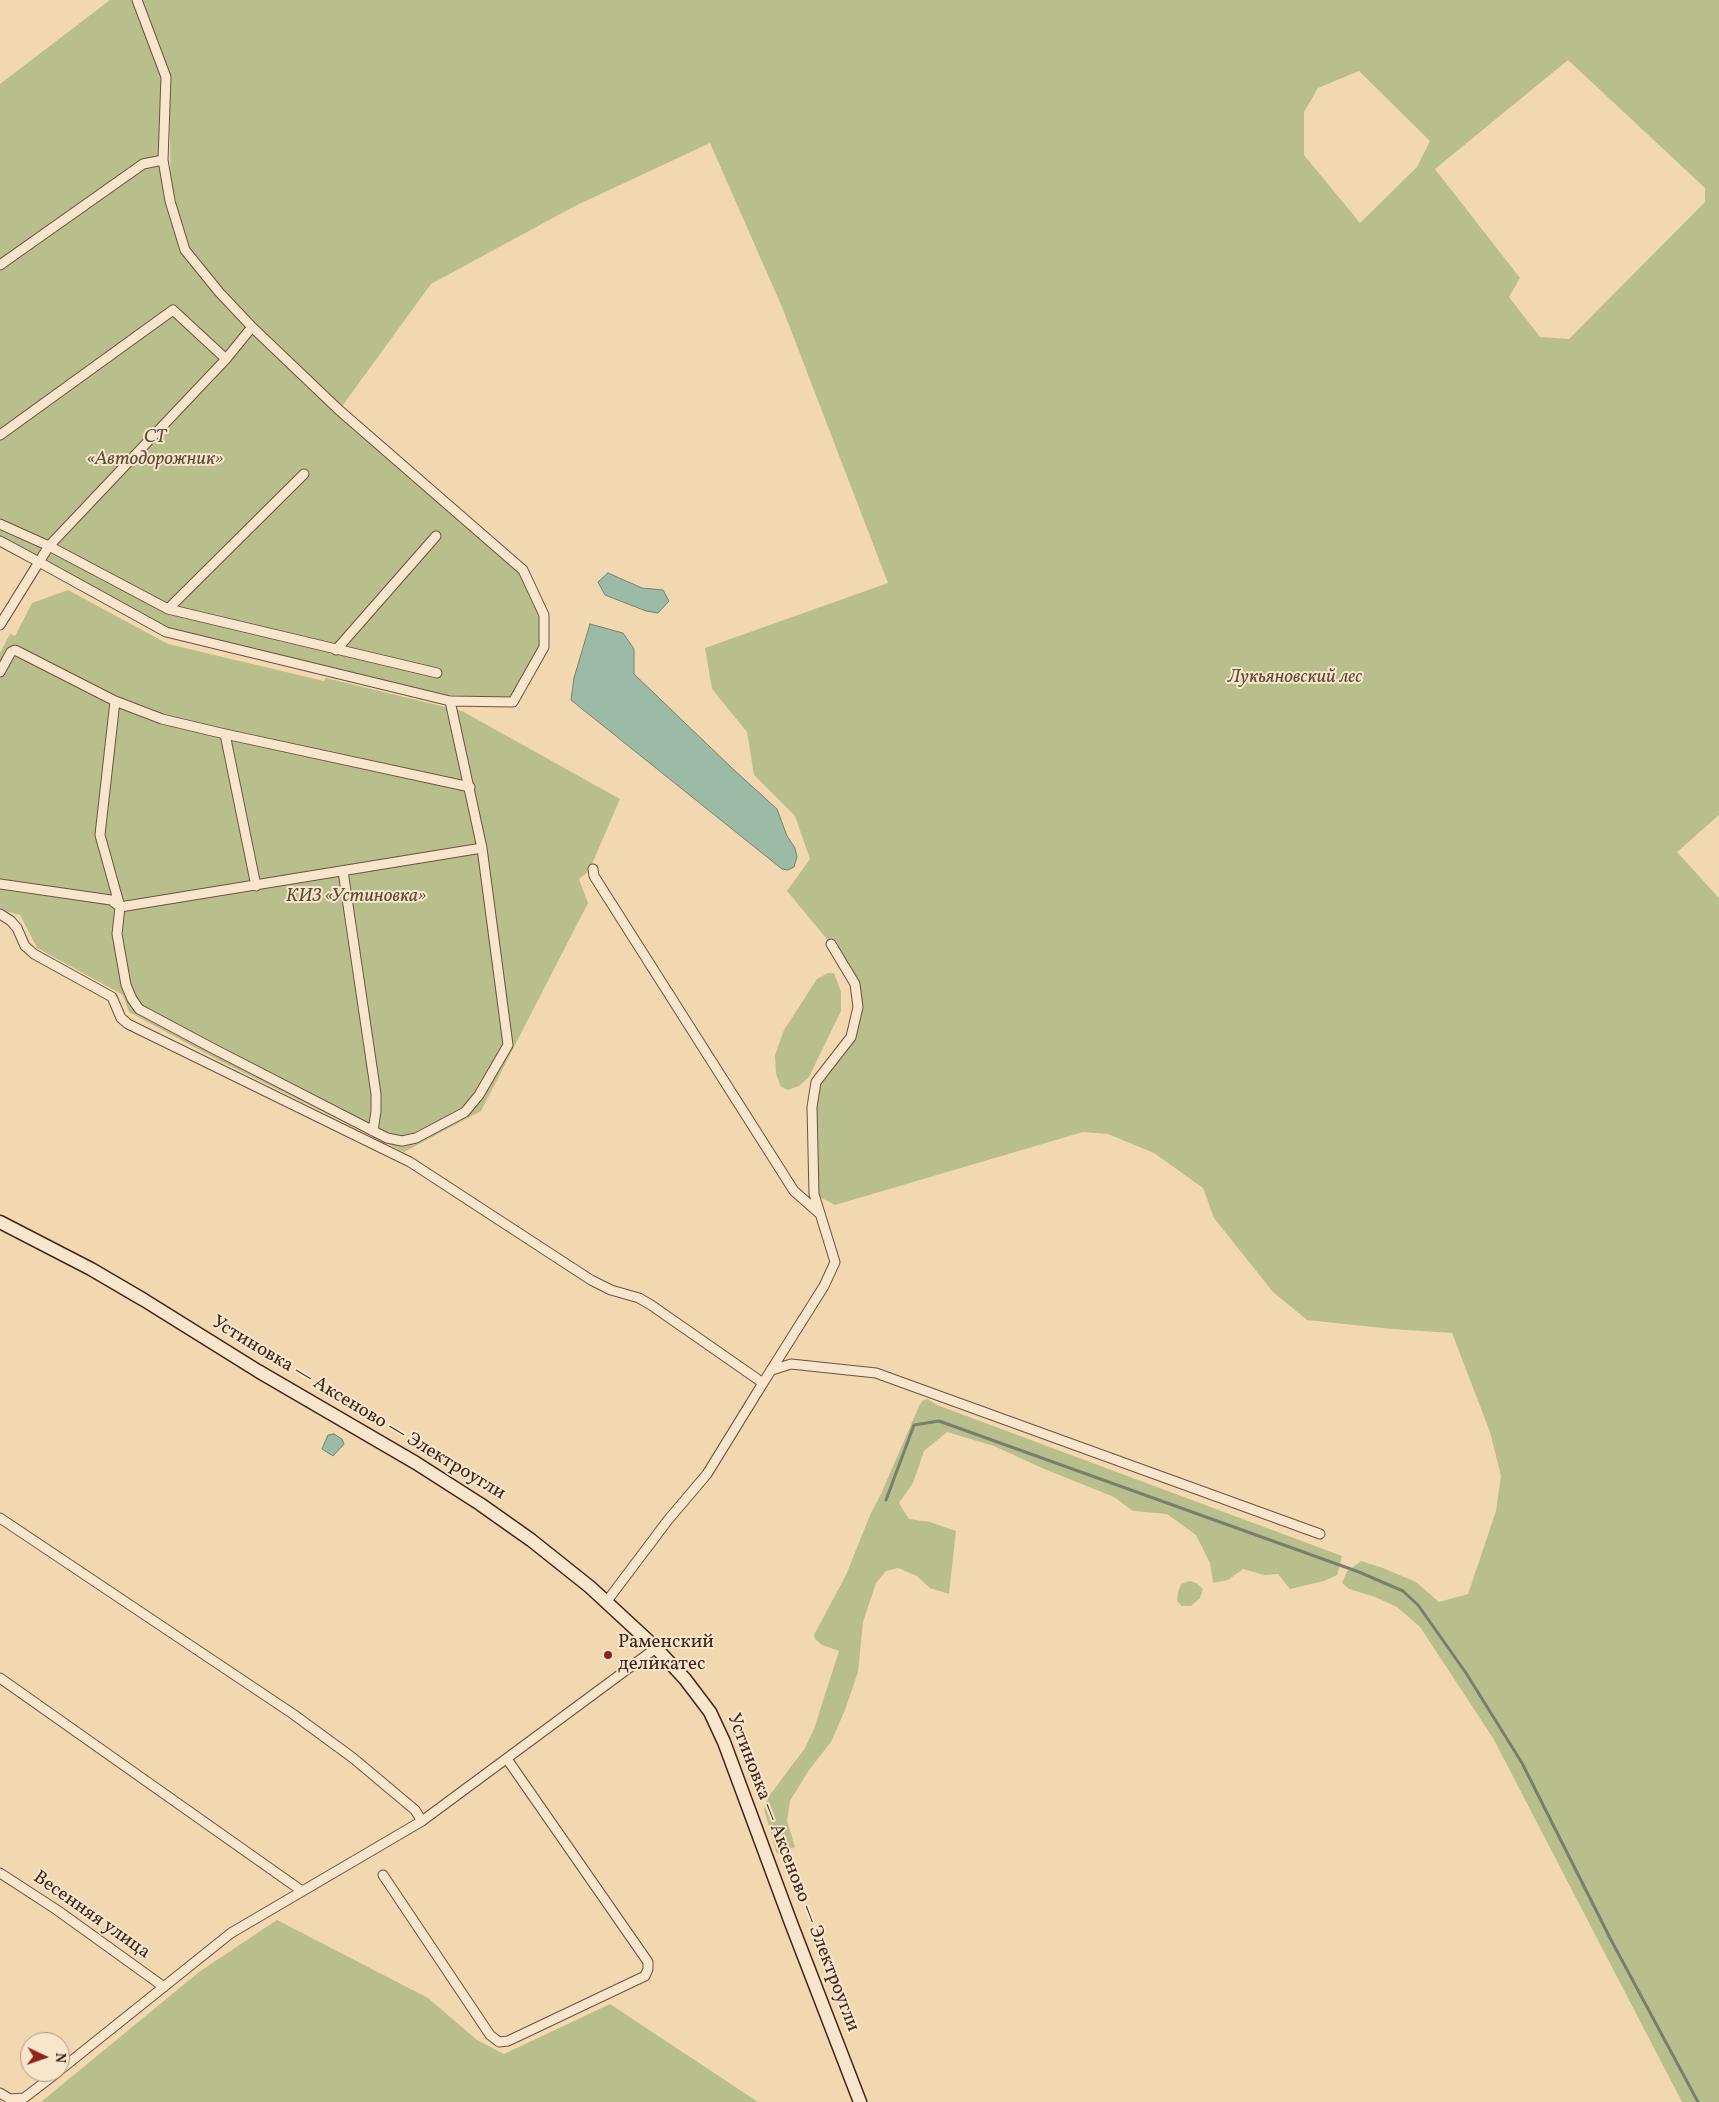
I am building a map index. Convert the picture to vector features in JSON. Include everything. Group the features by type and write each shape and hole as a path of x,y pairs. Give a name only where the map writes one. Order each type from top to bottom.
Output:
{"main road":[{"name":"Устиновка — Аксеново — Электроугли","path":"0,1222 106,1278 258,1371 416,1463 531,1540 607,1601 656,1648 685,1679 710,1712 724,1742 784,1906 860,2102"}],"street":[{"path":"0,541 166,632 450,701 513,702 544,647 544,614 523,570 339,410 252,327 219,292 184,250 170,201 163,160 166,77 137,0"},
{"path":"0,265 143,164 163,160"},
{"path":"0,434 173,310 226,358"},
{"path":"0,625 49,546 226,358 252,327"},
{"path":"168,609 304,474"},
{"path":"0,524 49,546 168,609 336,650 437,672"},
{"path":"336,650 436,536"},
{"path":"0,672 11,652 15,650 115,701 162,719 470,787"},
{"path":"115,701 100,835 120,907 117,934 126,985 132,999 139,1009 373,1131 387,1138 402,1141 416,1138 464,1112 480,1095 508,1045 482,848 450,701"},
{"path":"225,734 256,886"},
{"path":"0,884 110,900 120,907 482,848"},
{"path":"593,869 594,876 794,1191 820,1213"},
{"path":"343,871 376,1094 373,1131"},
{"path":"0,914 11,921 17,928 25,946 34,954 112,997 121,1018 128,1024 410,1162 591,1280 611,1290 639,1298 651,1305 763,1383"},
{"path":"607,1601 668,1520 707,1474 824,1286 835,1262 814,1194 812,1106 816,1082 852,1037 858,1007 855,984 831,944"},
{"path":"772,1370 791,1364 876,1373 1320,1534"},
{"path":"0,1518 293,1714 354,1758 414,1810 422,1821"},
{"path":"70,2062 231,1933 422,1821 656,1648"},
{"path":"0,1678 302,1891"},
{"path":"383,1875 490,2035 499,2042 508,2041 645,1976 648,1962 507,1759"},
{"name":"Весенняя улица","path":"0,1872 57,1910 164,1987"},
{"path":"0,2101 24,2098 45,2082"},
{"path":"0,2093 10,2099"}],"green space":[{"name":"СТ «Автодорожник»","path":"110,0 135,0 162,79 160,160 183,250 251,328 523,570 544,615 544,647 513,702 458,701 166,632 0,541 0,84"},
{"name":"Лукьяновский лес","path":"139,0 1719,0 1719,815 1677,852 1719,898 1719,2102 1682,2102 1493,1738 1420,1627 1397,1607 1375,1597 1349,1589 1342,1583 1347,1571 1361,1561 1416,1582 1439,1602 1468,1594 1496,1511 1501,1476 1490,1432 1452,1333 1307,1320 1273,1292 1214,1218 1203,1188 1154,1153 1108,1134 1083,1132 835,1205 814,1194 816,1082 851,1037 855,984 831,944 787,891 810,859 795,816 754,775 747,732 712,689 705,648 888,583 782,307 710,143 575,206 431,284 340,409 241,312 186,248 171,201 169,77","holes":["1568,60 1705,188 1705,202 1569,339 1540,337 1509,297 1520,278 1435,169","1359,71 1430,141 1417,167 1360,223 1304,155 1304,112 1318,88"]},
{"name":"КИЗ «Устиновка»","path":"68,590 168,644 324,681 326,678 462,711 620,799 589,871 579,879 588,903 481,1111 404,1152 220,1061 129,1012 123,995 37,948 20,915 0,910 0,653 10,634 15,636 32,603"},
{"path":"828,973 834,973 841,992 841,1011 809,1077 799,1086 788,1090 781,1087 776,1074 775,1055 784,1030 817,979"},
{"path":"927,1399 937,1405 1342,1556 1337,1575 1324,1581 1290,1589 1278,1574 1264,1575 1243,1569 1228,1580 1213,1583 1210,1563 1196,1535 1167,1514 1133,1511 1114,1497 994,1446 947,1432 924,1451 913,1483 899,1503 909,1519 930,1522 956,1531 949,1594 930,1588 917,1576 898,1568 886,1571 876,1583 863,1622 858,1672 845,1710 831,1742 809,1770 790,1801 787,1821 795,1847 777,1854 764,1809 769,1796 805,1748 814,1729 839,1651 822,1645 815,1639 814,1635 846,1575 870,1515 919,1406 922,1401"},
{"path":"1190,1581 1203,1589 1200,1598 1191,1606 1182,1606 1177,1601 1178,1593 1181,1584"},
{"path":"277,1920 428,1998 477,2040 504,2054 610,2004 758,2102 41,2102 65,2082 70,2082 70,2078 199,1972"}],"shaded area":[{"path":"608,573 642,588 663,590 669,601 658,613 646,611 605,595 598,582"},
{"path":"590,624 623,633 634,649 634,674 777,809 787,836 795,848 797,857 794,867 788,870 782,869 571,700 574,678"},
{"path":"334,1434 342,1439 344,1444 333,1456 322,1449 328,1435"}],"waterway":[{"path":"886,1500 914,1425 939,1421 1359,1572 1403,1591 1418,1605 1466,1673 1522,1763 1610,1938 1698,2102"}],"place":[{"name":"Раменский деликатес","path":"608,1655"}]}
